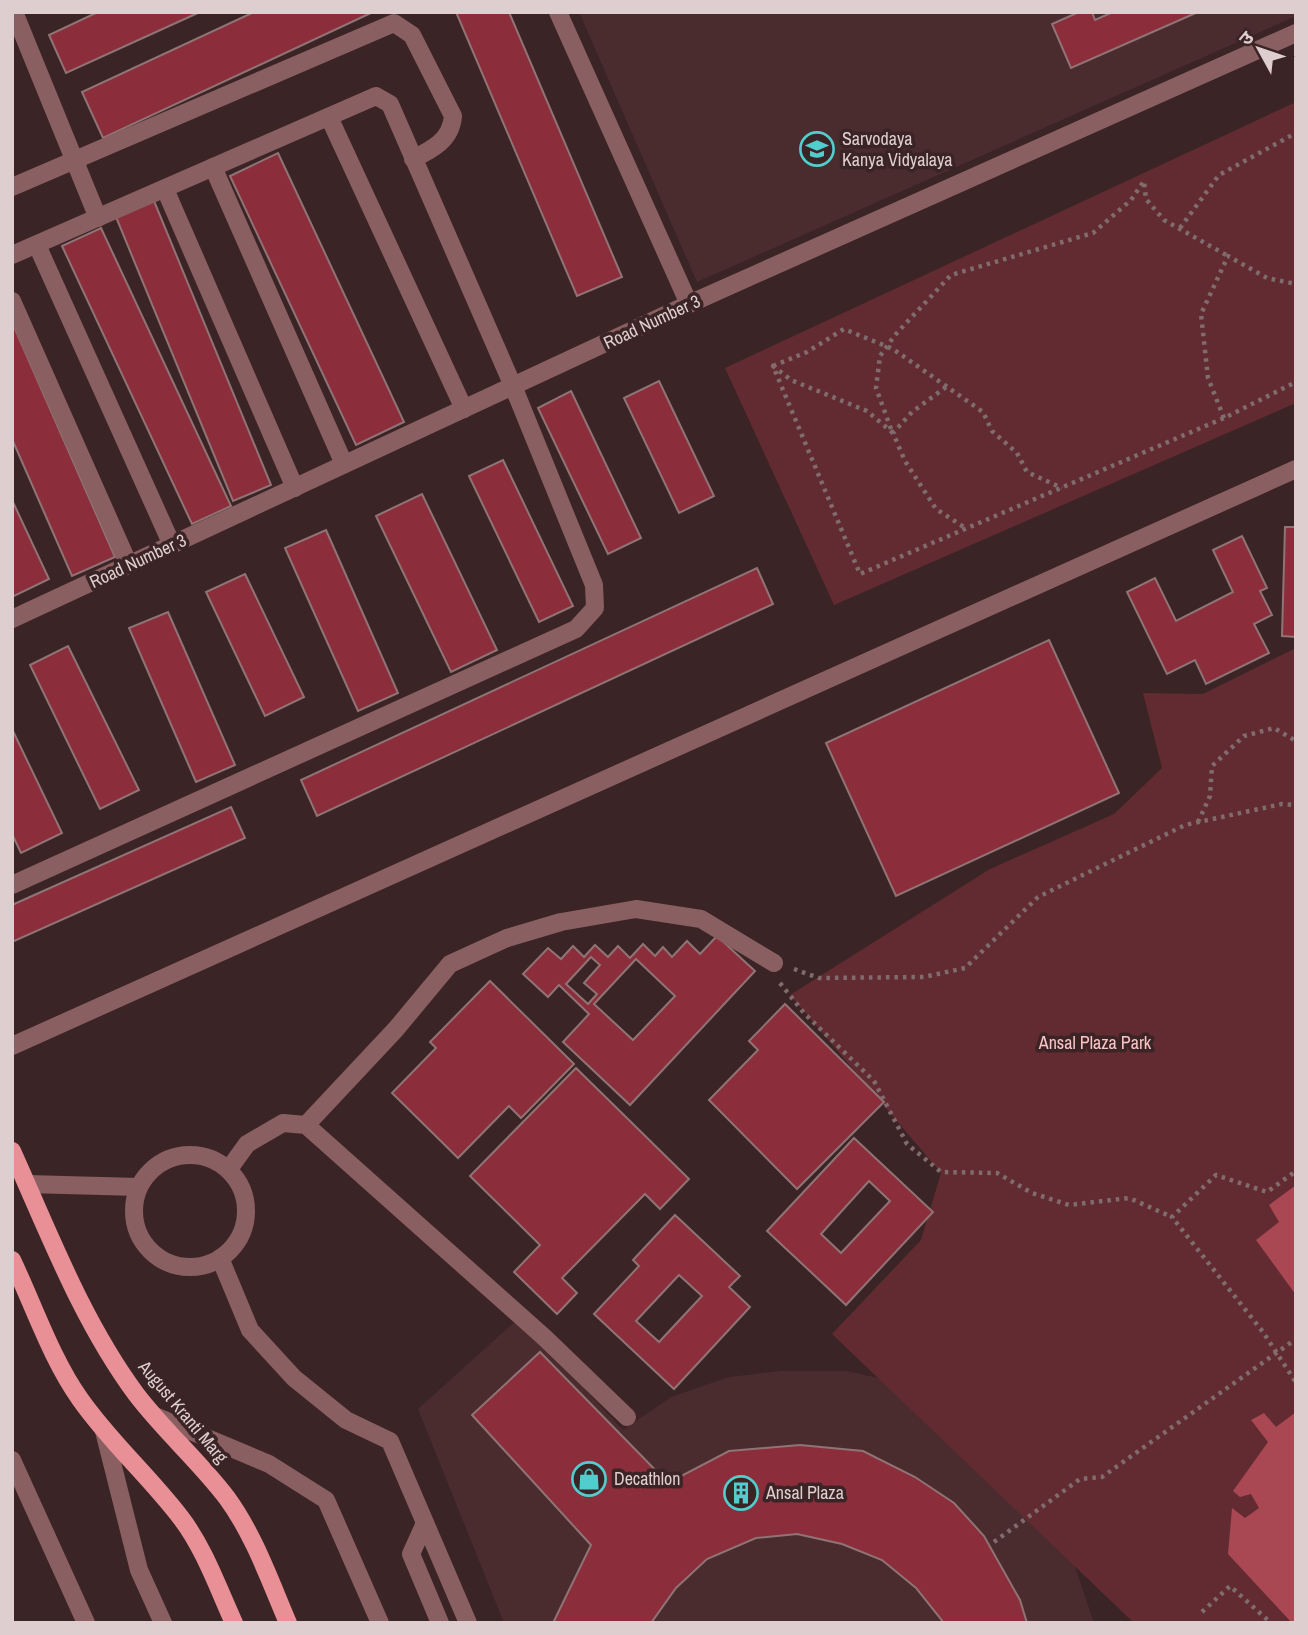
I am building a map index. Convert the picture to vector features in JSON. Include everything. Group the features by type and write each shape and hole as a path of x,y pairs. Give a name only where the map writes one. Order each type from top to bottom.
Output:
{"main road":[{"name":"August Kranti Marg","path":"12,1152 106,1347 136,1394 207,1473 247,1529 288,1623"},
{"path":"12,1260 63,1371 104,1432 183,1520 202,1552 234,1623"}],"street":[{"path":"14,12 98,218"},
{"path":"558,12 689,304"},
{"path":"12,187 394,23 412,35 453,116 446,136 436,147 414,159"},
{"name":"Road Number 3","path":"12,619 689,304 1296,33"},
{"path":"12,256 376,96 390,104 513,386 594,585 595,608 576,629 12,884"},
{"path":"330,117 464,409"},
{"path":"213,167 344,464"},
{"path":"165,189 295,488"},
{"path":"37,244 172,545"},
{"path":"12,301 130,565"},
{"path":"12,1046 1296,469"},
{"path":"306,1125 396,1029 450,964 507,938 561,922 636,909 701,919 774,969"},
{"path":"229,1169 247,1144 283,1123 306,1125 545,1338 627,1417"},
{"path":"197,1154 214,1159 229,1169 239,1182 245,1198 246,1215 242,1232 220,1258 192,1267 173,1265 156,1256 143,1242 135,1224 134,1205 139,1187 149,1172 163,1161 179,1155 197,1154"},
{"path":"27,1184 139,1187"},
{"path":"220,1258 250,1330 294,1378 346,1420 390,1441 468,1623"},
{"path":"155,1416 269,1464 326,1500 380,1623"},
{"path":"104,1432 139,1570 163,1623"},
{"path":"12,1460 86,1623"},
{"path":"425,1523 411,1554 440,1623"}],"path":[{"path":"1180,228 1219,175 1296,133"},
{"path":"968,530 936,509 905,461 876,388 880,356 950,275 1093,233 1131,200 1144,181 1146,199 1164,220 1267,278 1296,284"},
{"path":"1224,418 1208,379 1201,314 1228,256"},
{"path":"773,366 807,352 844,329 886,347 984,412 992,431 1017,453 1027,472 1062,488"},
{"path":"773,366 799,384 867,411 893,433"},
{"path":"773,366 860,574 968,530 1224,418 1296,382"},
{"path":"893,433 912,412 946,387"},
{"path":"1198,822 1210,796 1212,766 1244,736 1274,728 1296,741"},
{"path":"774,969 819,978 924,977 965,968 1038,897 1185,825 1282,804 1296,805"},
{"path":"774,969 804,1013 874,1081 893,1111 907,1144 941,1172 997,1173 1032,1193 1069,1205 1129,1198 1172,1217 1276,1352 1295,1382"},
{"path":"1172,1217 1216,1175 1267,1192 1296,1171"},
{"path":"994,1542 1080,1479 1102,1477 1296,1339"},
{"path":"1202,1612 1230,1586 1271,1623"}],"shaded area":[{"name":"Sarvodaya Kanya Vidyalaya","path":"579,12 1296,12 1296,16 697,282"},
{"path":"1296,1185 1296,1295 1256,1240 1279,1222 1269,1205"},
{"name":"Ansal Plaza","path":"519,1318 623,1430 671,1397 729,1377 781,1371 846,1371 897,1382 1060,1522 1094,1623 504,1623 418,1409"},
{"path":"1296,1412 1296,1623 1292,1623 1228,1554 1232,1508 1245,1518 1259,1508 1251,1494 1240,1497 1233,1491 1268,1442 1251,1420 1264,1413 1276,1427"}],"green space":[{"path":"1296,102 1296,403 834,605 725,368"},
{"name":"Ansal Plaza Park","path":"1296,648 1296,1623 1134,1623 832,1334 921,1240 941,1173 790,995 990,869 1114,814 1162,768 1143,693 1203,694"}],"building":[{"path":"98,12 200,12 66,73 49,35"},
{"path":"254,12 373,12 103,138 82,92"},
{"path":"456,12 509,12 622,277 577,296"},
{"path":"1079,12 1092,12 1095,20 1113,12 1198,12 1071,68 1052,24"},
{"path":"278,153 404,422 356,445 230,176"},
{"path":"154,201 271,485 233,501 116,217"},
{"path":"101,228 231,506 192,524 62,246"},
{"path":"12,322 115,557 72,576 12,439"},
{"path":"659,381 714,496 679,513 624,398"},
{"path":"571,391 641,538 608,554 538,408"},
{"path":"503,460 573,606 539,622 469,476"},
{"path":"422,494 497,650 451,672 376,516"},
{"path":"12,500 49,579 12,597"},
{"path":"1285,527 1296,527 1296,637 1282,636"},
{"path":"326,530 398,693 358,711 285,548"},
{"path":"1242,536 1267,588 1260,591 1272,615 1254,624 1269,653 1206,684 1195,660 1167,674 1127,592 1155,578 1176,621 1233,592 1213,550"},
{"path":"757,568 773,604 317,816 301,780"},
{"path":"245,574 304,697 265,716 206,592"},
{"path":"168,612 235,765 196,782 129,628"},
{"path":"1049,640 1119,793 896,896 826,743"},
{"path":"68,646 139,790 100,809 30,665"},
{"path":"12,729 62,833 21,853 12,834"},
{"path":"231,807 245,838 12,942 12,905"},
{"path":"717,936 755,971 630,1105 563,1042 589,1014 559,985 548,997 523,974 548,948 561,959 573,946 584,957 595,945 608,957 618,946 630,958 643,944 655,956 663,947 672,957 687,941 700,954","holes":["591,957 600,965 584,983 597,994 588,1004 566,984","636,959 675,996 633,1040 594,1004"]},
{"path":"490,981 574,1064 521,1118 509,1106 458,1158 392,1093 436,1048 430,1042"},
{"path":"785,1004 884,1102 797,1189 709,1100 758,1050 749,1041"},
{"path":"576,1068 689,1179 660,1209 645,1194 562,1278 577,1293 557,1314 514,1272 540,1245 470,1176"},
{"path":"854,1138 933,1212 846,1305 767,1231","holes":["869,1181 890,1201 841,1253 821,1234"]},
{"path":"675,1215 740,1276 729,1287 750,1307 674,1389 594,1314 639,1266 633,1260","holes":["679,1275 702,1296 659,1342 636,1321"]},
{"name":"Ansal Plaza","path":"540,1352 668,1483 729,1451 800,1445 863,1451 915,1477 954,1503 984,1536 1020,1600 1027,1623 944,1623 916,1588 882,1560 842,1544 797,1534 756,1538 707,1559 676,1588 651,1623 553,1623 591,1545 472,1415"}],"place":[{"name":"Sarvodaya Kanya Vidyalaya","path":"817,149"},
{"name":"Decathlon","path":"589,1479"},
{"name":"Ansal Plaza","path":"741,1493"}]}
